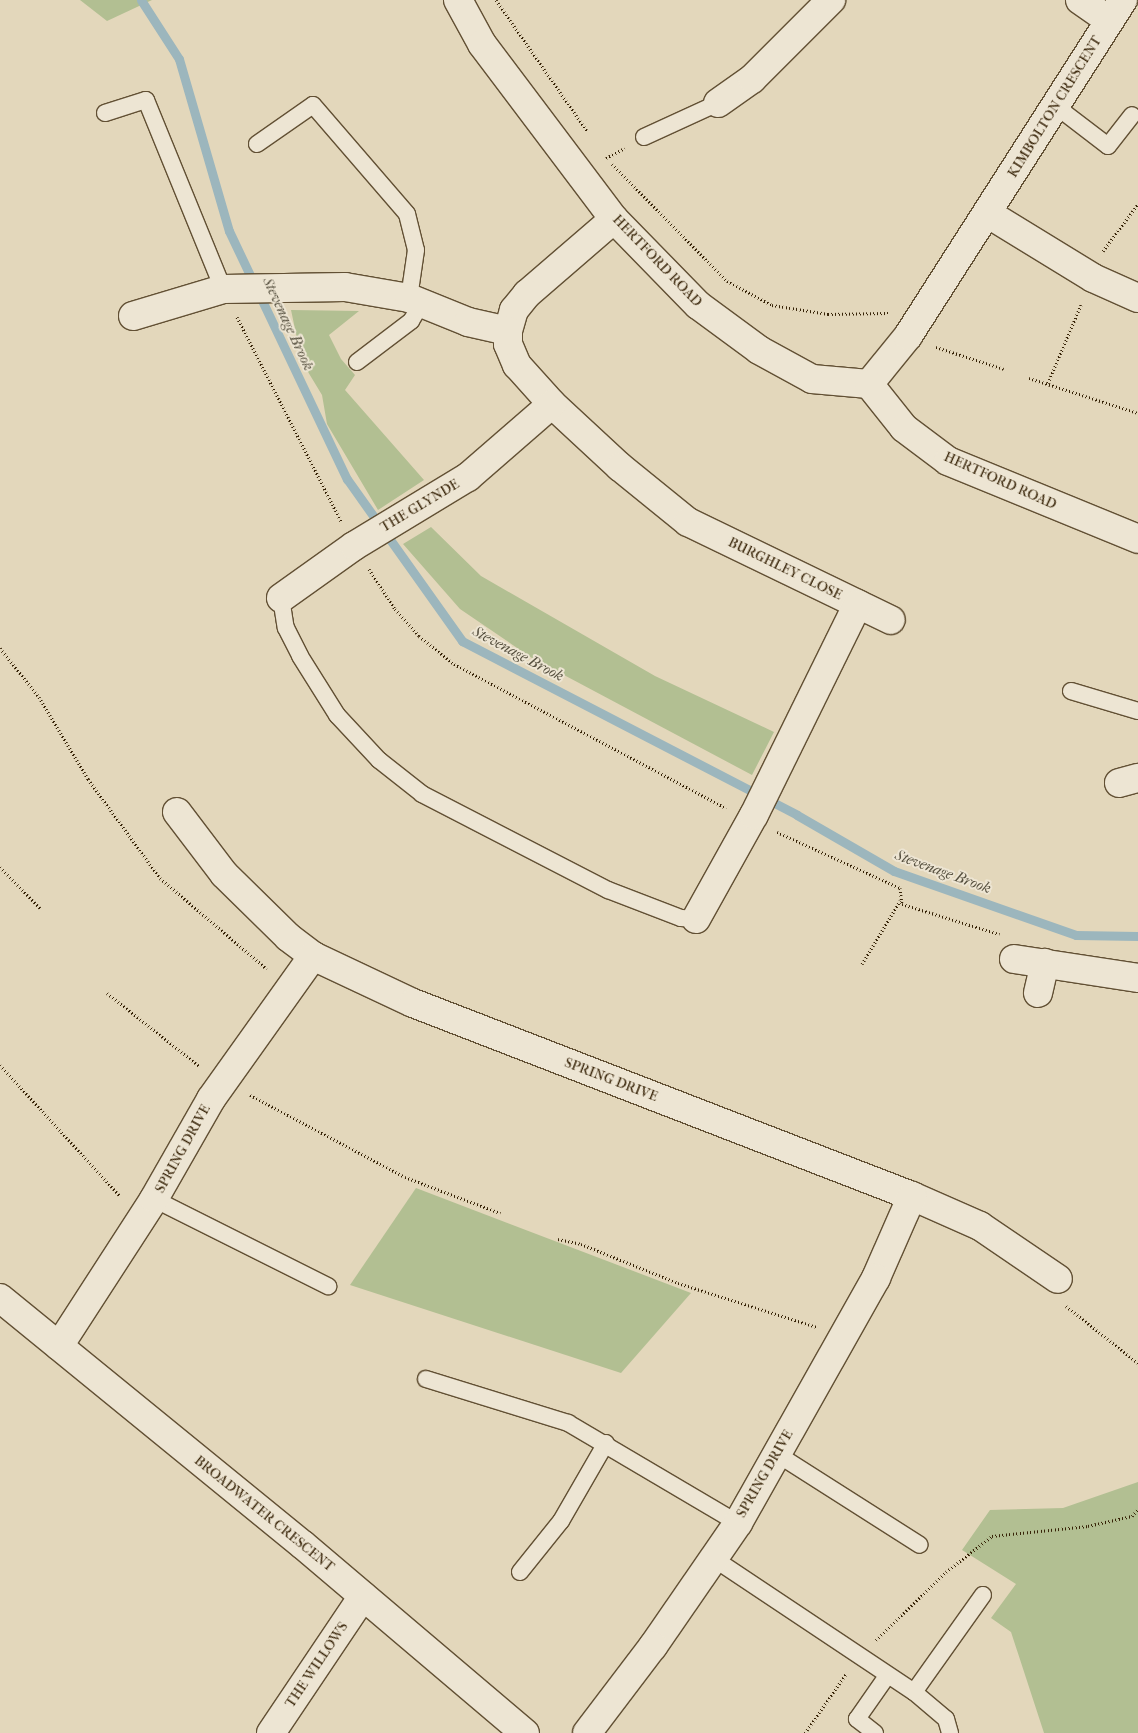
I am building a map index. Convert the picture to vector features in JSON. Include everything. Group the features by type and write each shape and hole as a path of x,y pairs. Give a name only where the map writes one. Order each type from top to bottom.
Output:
{"street":[{"name":"HERTFORD ROAD","path":"458,0 482,44 614,219 698,306 760,350 812,379 869,384 904,428 948,461 1138,539"},
{"path":"718,103 752,79 831,0"},
{"path":"1080,0 1116,10"},
{"name":"KIMBOLTON CRESCENT","path":"869,384 908,336 1057,107 1116,10"},
{"path":"987,213 1093,278 1138,298"},
{"path":"133,316 229,289 345,287 415,300 468,322 508,331 514,310 527,294 614,219"},
{"name":"BURGHLEY CLOSE","path":"508,331 508,344 518,365 552,404 652,496 688,522 858,604 752,818 696,919"},
{"name":"THE GLYNDE","path":"282,598 357,545 468,477 552,404"},
{"path":"858,604 891,620"},
{"name":"SPRING DRIVE","path":"177,812 224,874 288,937 313,956 413,1004 912,1196 980,1226 1026,1255 1058,1280"},
{"name":"SPRING DRIVE","path":"58,1346 148,1208 224,1081 289,986 313,956"},
{"path":"1014,958 1138,978"},
{"path":"1038,993 1045,963"},
{"name":"SPRING DRIVE","path":"587,1733 653,1646 738,1523 876,1278 912,1196"},
{"name":"BROADWATER CRESCENT","path":"0,1298 363,1596 525,1733"},
{"name":"THE WILLOWS","path":"271,1733 363,1596"}],"lane":[{"path":"105,113 146,100 229,289"},
{"path":"644,137 718,103"},
{"path":"257,144 313,105 407,214 416,250 415,300 411,321 357,362"},
{"path":"1057,107 1108,146 1132,115"},
{"path":"282,598 286,628 296,649 337,715 379,760 422,794 608,890 681,918 696,919"},
{"path":"1071,691 1138,710"},
{"path":"148,1208 328,1286"},
{"path":"426,1379 568,1423 606,1443 738,1523"},
{"path":"520,1572 561,1521 606,1443"},
{"path":"777,1454 920,1544"},
{"path":"713,1558 887,1676 914,1692 946,1719 950,1733"},
{"path":"914,1692 984,1595"},
{"path":"875,1733 857,1718 887,1676"}],"path":[{"path":"496,0 590,135"},
{"path":"601,150 727,281 772,305 828,314 923,313"},
{"path":"229,289 357,545 396,610 419,636 454,664 752,818 900,888 900,901 862,964"},
{"path":"908,336 1004,369"},
{"path":"1029,378 1138,413"},
{"path":"0,648 39,697 88,779 160,878 289,986"},
{"path":"0,867 41,909"},
{"path":"900,901 902,904 1011,937 1014,958"},
{"path":"107,993 186,1058 224,1081 405,1177 500,1213"},
{"path":"0,1065 86,1162 148,1208"},
{"path":"558,1239 581,1244 678,1283 844,1336"},
{"path":"1058,1280 1057,1299 1138,1364"}],"green space":[{"path":"80,0 152,0 107,21"},
{"path":"291,310 359,311 329,335 341,359 355,375 345,390 424,480 378,510 327,424 322,395 302,362"},
{"path":"431,527 481,576 655,676 774,732 752,775 532,658 460,609 403,544"},
{"path":"416,1188 691,1293 621,1373 350,1285"},
{"path":"1138,1482 1138,1733 1044,1733 1011,1632 991,1618 1016,1584 962,1550 990,1510 1063,1508"}],"waterway":[{"name":"Stevenage Brook","path":"141,0 179,59 229,231 347,479 462,641 797,815 894,871 1076,935 1138,936"}]}
